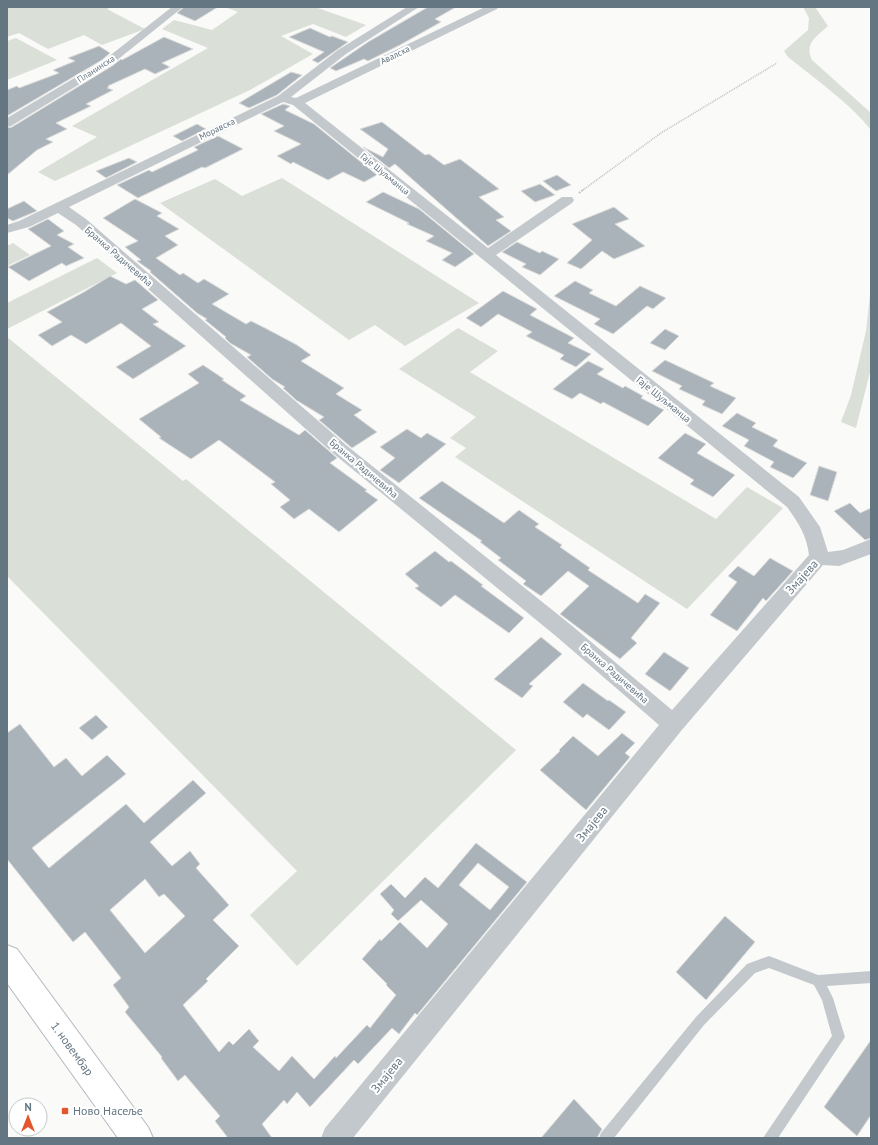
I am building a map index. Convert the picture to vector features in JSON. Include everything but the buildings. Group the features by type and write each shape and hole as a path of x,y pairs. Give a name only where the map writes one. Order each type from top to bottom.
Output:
{"main road":[{"name":"1. новембар","path":"7,959 137,1138"}],"street":[{"name":"Планинска","path":"7,123 107,64 178,7"},
{"name":"Моравска","path":"7,229 24,224 282,98 342,52 414,7"},
{"name":"Авалска","path":"297,102 492,7"},
{"name":"Гаје Шуљманца","path":"282,98 297,102 792,502 807,519 818,547 819,557"},
{"path":"486,256 567,200"},
{"name":"Бранка Радичевића","path":"58,207 81,222 248,370 378,480 554,622 674,724"},
{"name":"Змајева","path":"335,1138 674,724 819,557 825,560 834,560 849,556 871,546"}],"lane":[{"path":"606,1138 700,1021 750,968 769,962 818,981 871,978"},
{"path":"770,1138 840,1037 827,998 818,981"}],"path":[{"path":"567,200 661,134 777,63"}],"shaded area":[{"path":"7,7 112,7 107,9 145,29 102,45 84,35 48,49 19,33 7,37"},
{"path":"225,7 315,7 366,25 346,37 313,24 281,36 313,54 250,90 55,181 38,172 97,137 72,126 208,48 162,29 174,20 212,30 238,12"},
{"path":"803,7 815,7 828,26 813,40 811,44 810,54 812,60 871,113 871,130 843,101 788,57 784,51 808,30 809,18"},
{"path":"16,38 57,60 7,80 7,41"},
{"path":"282,178 479,303 405,346 375,325 349,340 160,203 215,179 242,196"},
{"path":"13,243 30,255 7,266 7,246"},
{"path":"97,258 117,273 7,329 7,303"},
{"path":"871,286 871,368 856,428 841,422 851,395 866,331"},
{"path":"458,328 498,351 470,372 716,519 747,487 783,508 687,609 455,457 466,448 450,438 476,417 399,369"},
{"path":"7,337 183,481 186,479 516,750 297,966 250,915 297,871 7,576"}],"place":[{"name":"Ново Насеље","path":"65,1111"}]}
